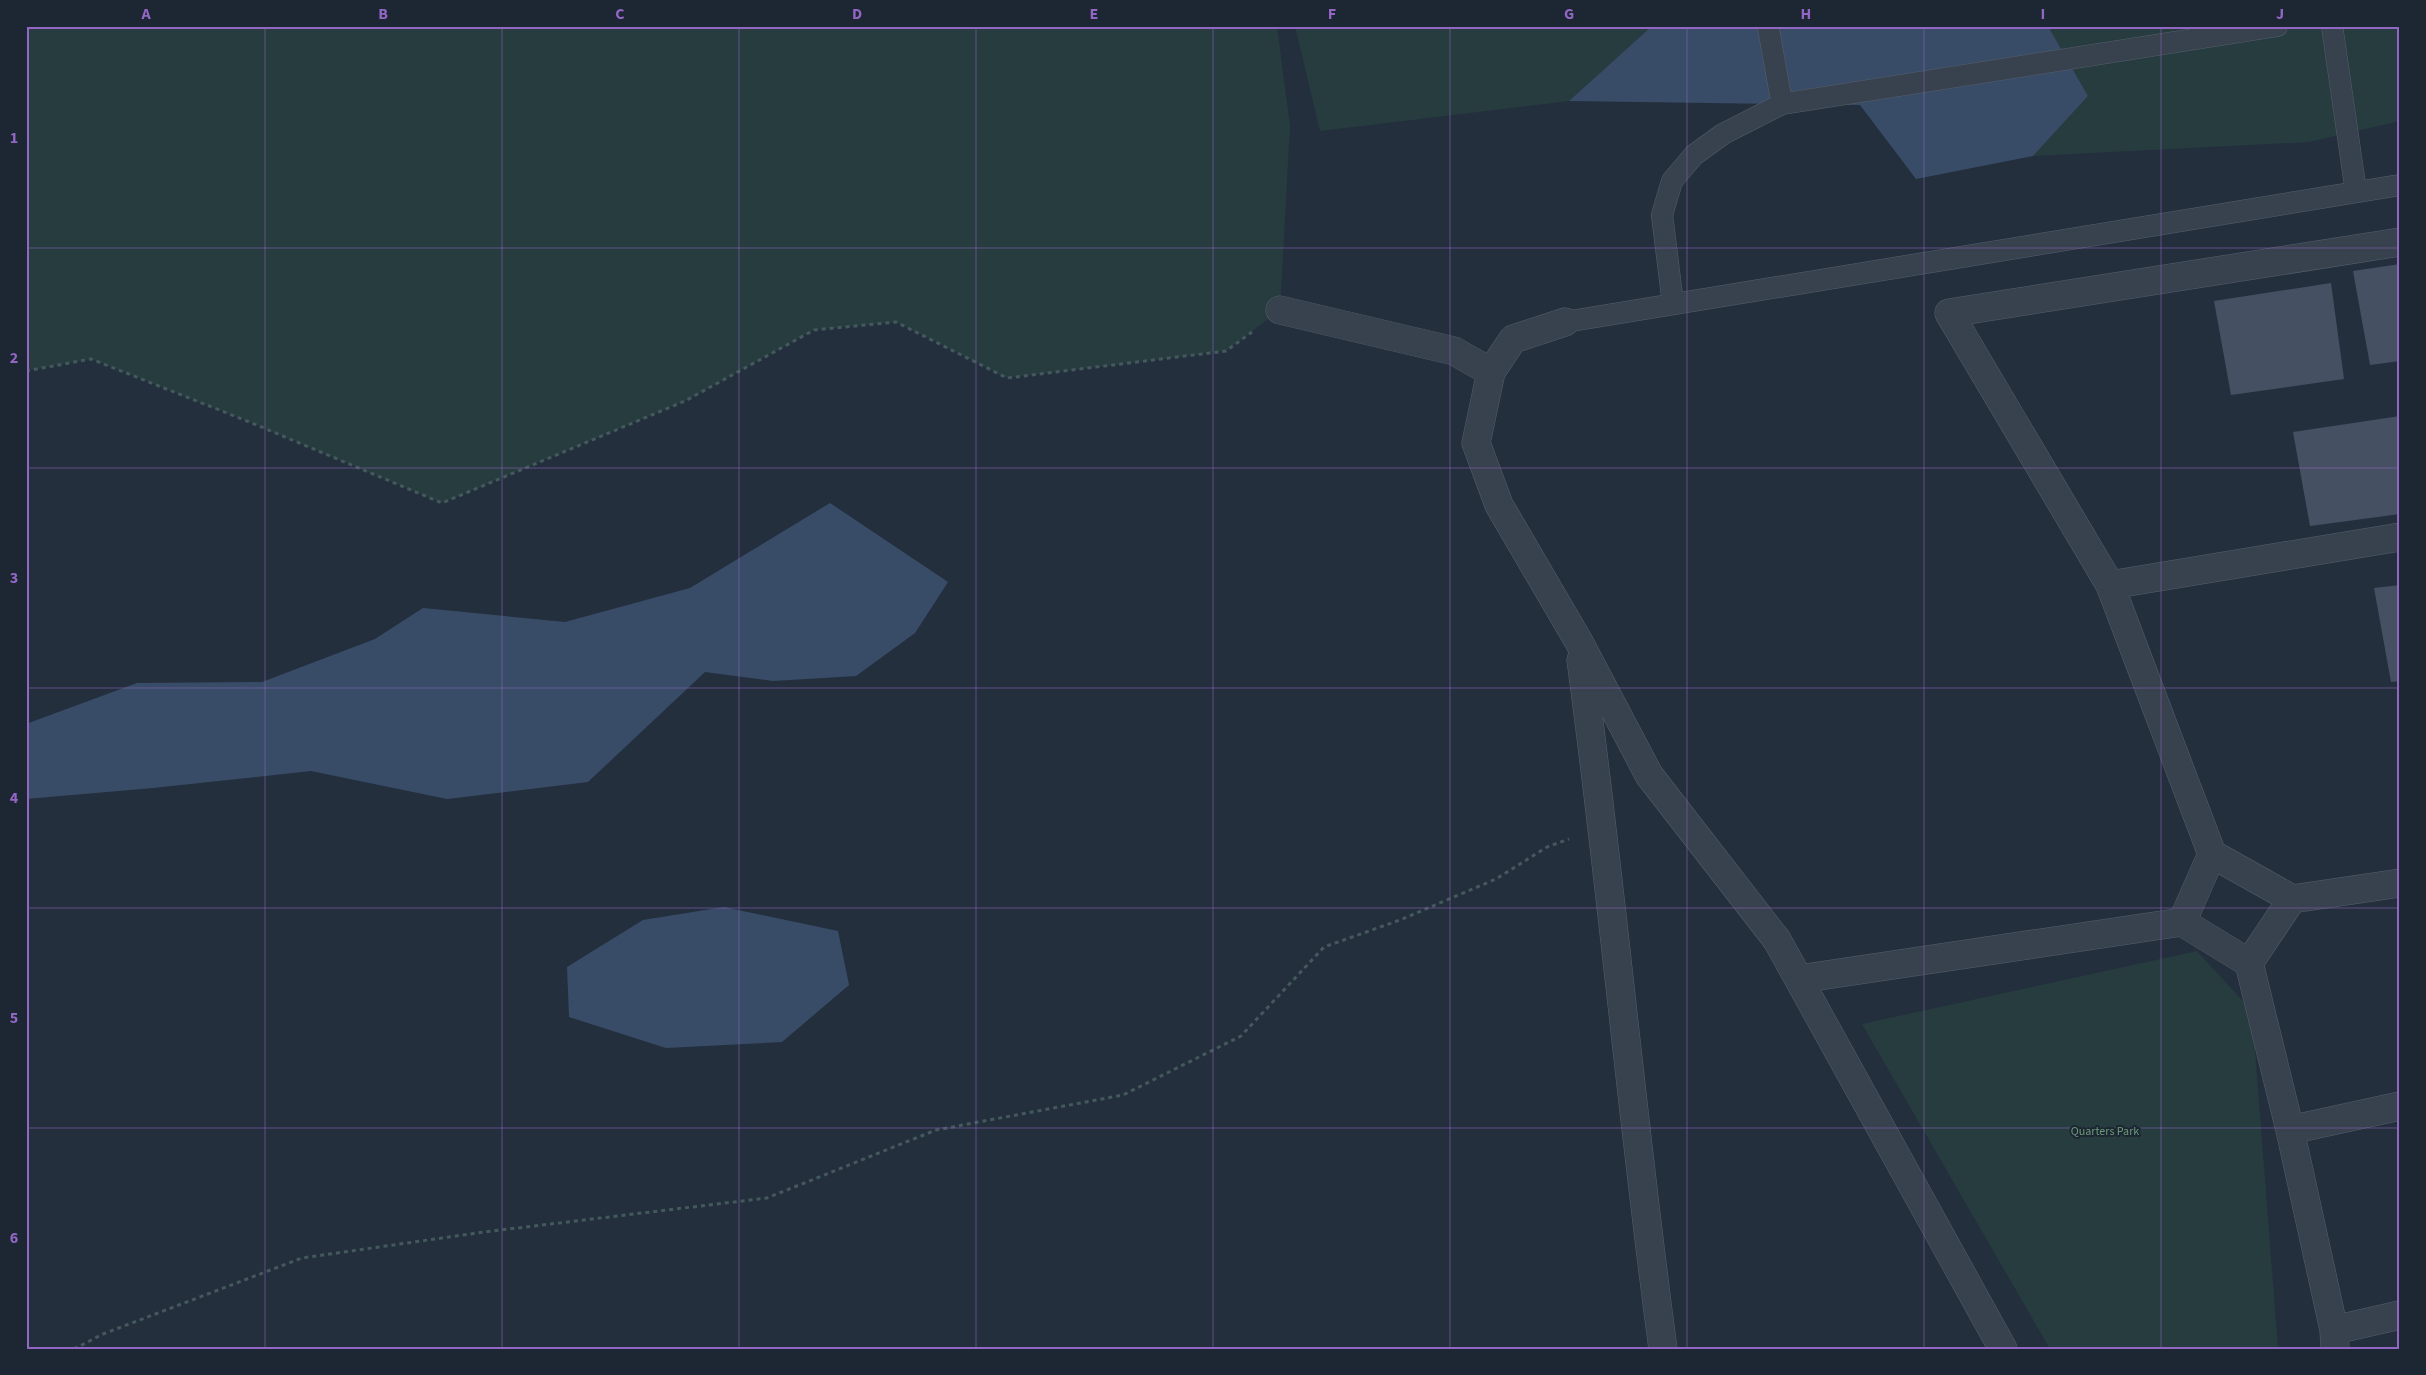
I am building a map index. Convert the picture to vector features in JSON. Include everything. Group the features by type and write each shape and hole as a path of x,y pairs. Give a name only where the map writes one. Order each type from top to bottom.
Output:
{"street":[{"path":"2400,242 1949,313 2110,585 2212,854 2292,899 2400,883"},
{"path":"1280,310 1454,351 1491,372"},
{"path":"1565,322 1513,339 1491,372 1476,443 1499,505 1579,642 1649,775 1777,940 2003,1349"},
{"path":"2110,585 2400,537"},
{"path":"1579,642 1603,827 1640,1174 1663,1349"},
{"path":"2182,922 2212,854"},
{"path":"2249,963 2292,899"},
{"path":"1799,979 2182,922 2249,963 2290,1130 2334,1340 2400,1315"},
{"path":"2290,1130 2400,1106"}],"lane":[{"path":"1768,26 1782,104"},
{"path":"1673,304 1662,215 1672,181 1694,155 1723,134 1782,104 2277,26"},
{"path":"2332,26 2356,192"},
{"path":"1565,322 2400,185"}],"path":[{"path":"26,371 91,359 442,503 685,401 814,330 896,322 1008,378 1226,352 1280,310"},
{"path":"74,1349 103,1334 302,1258 484,1232 768,1198 936,1130 1123,1095 1242,1036 1324,947 1400,920 1496,878 1547,847 1603,827"}],"green space":[{"path":"26,26 1277,26 1290,126 1280,310 1226,351 1007,378 896,322 814,330 685,401 442,503 247,421 91,359 26,371"},
{"path":"1295,26 1652,26 1569,101 1320,131"},
{"path":"2048,26 2400,26 2400,121 2309,142 2033,156 2088,96"},
{"name":"Quarters Park","path":"2197,951 2252,1011 2278,1349 2050,1349 1862,1024"}],"water":[{"path":"1652,26 2048,26 2088,96 2033,156 1916,179 1860,105 1569,101"},
{"path":"830,503 948,582 915,633 856,676 773,681 705,672 588,782 447,799 311,771 26,799 26,724 137,683 262,682 375,639 423,608 565,622 690,588"},
{"path":"724,907 838,931 849,985 782,1042 666,1048 569,1017 567,967 643,920"}],"building":[{"path":"2400,264 2400,361 2370,365 2353,271"},
{"path":"2331,283 2344,379 2231,395 2214,301"},
{"path":"2400,416 2400,514 2310,526 2293,432"},
{"path":"2400,585 2400,681 2391,682 2374,588"}]}
